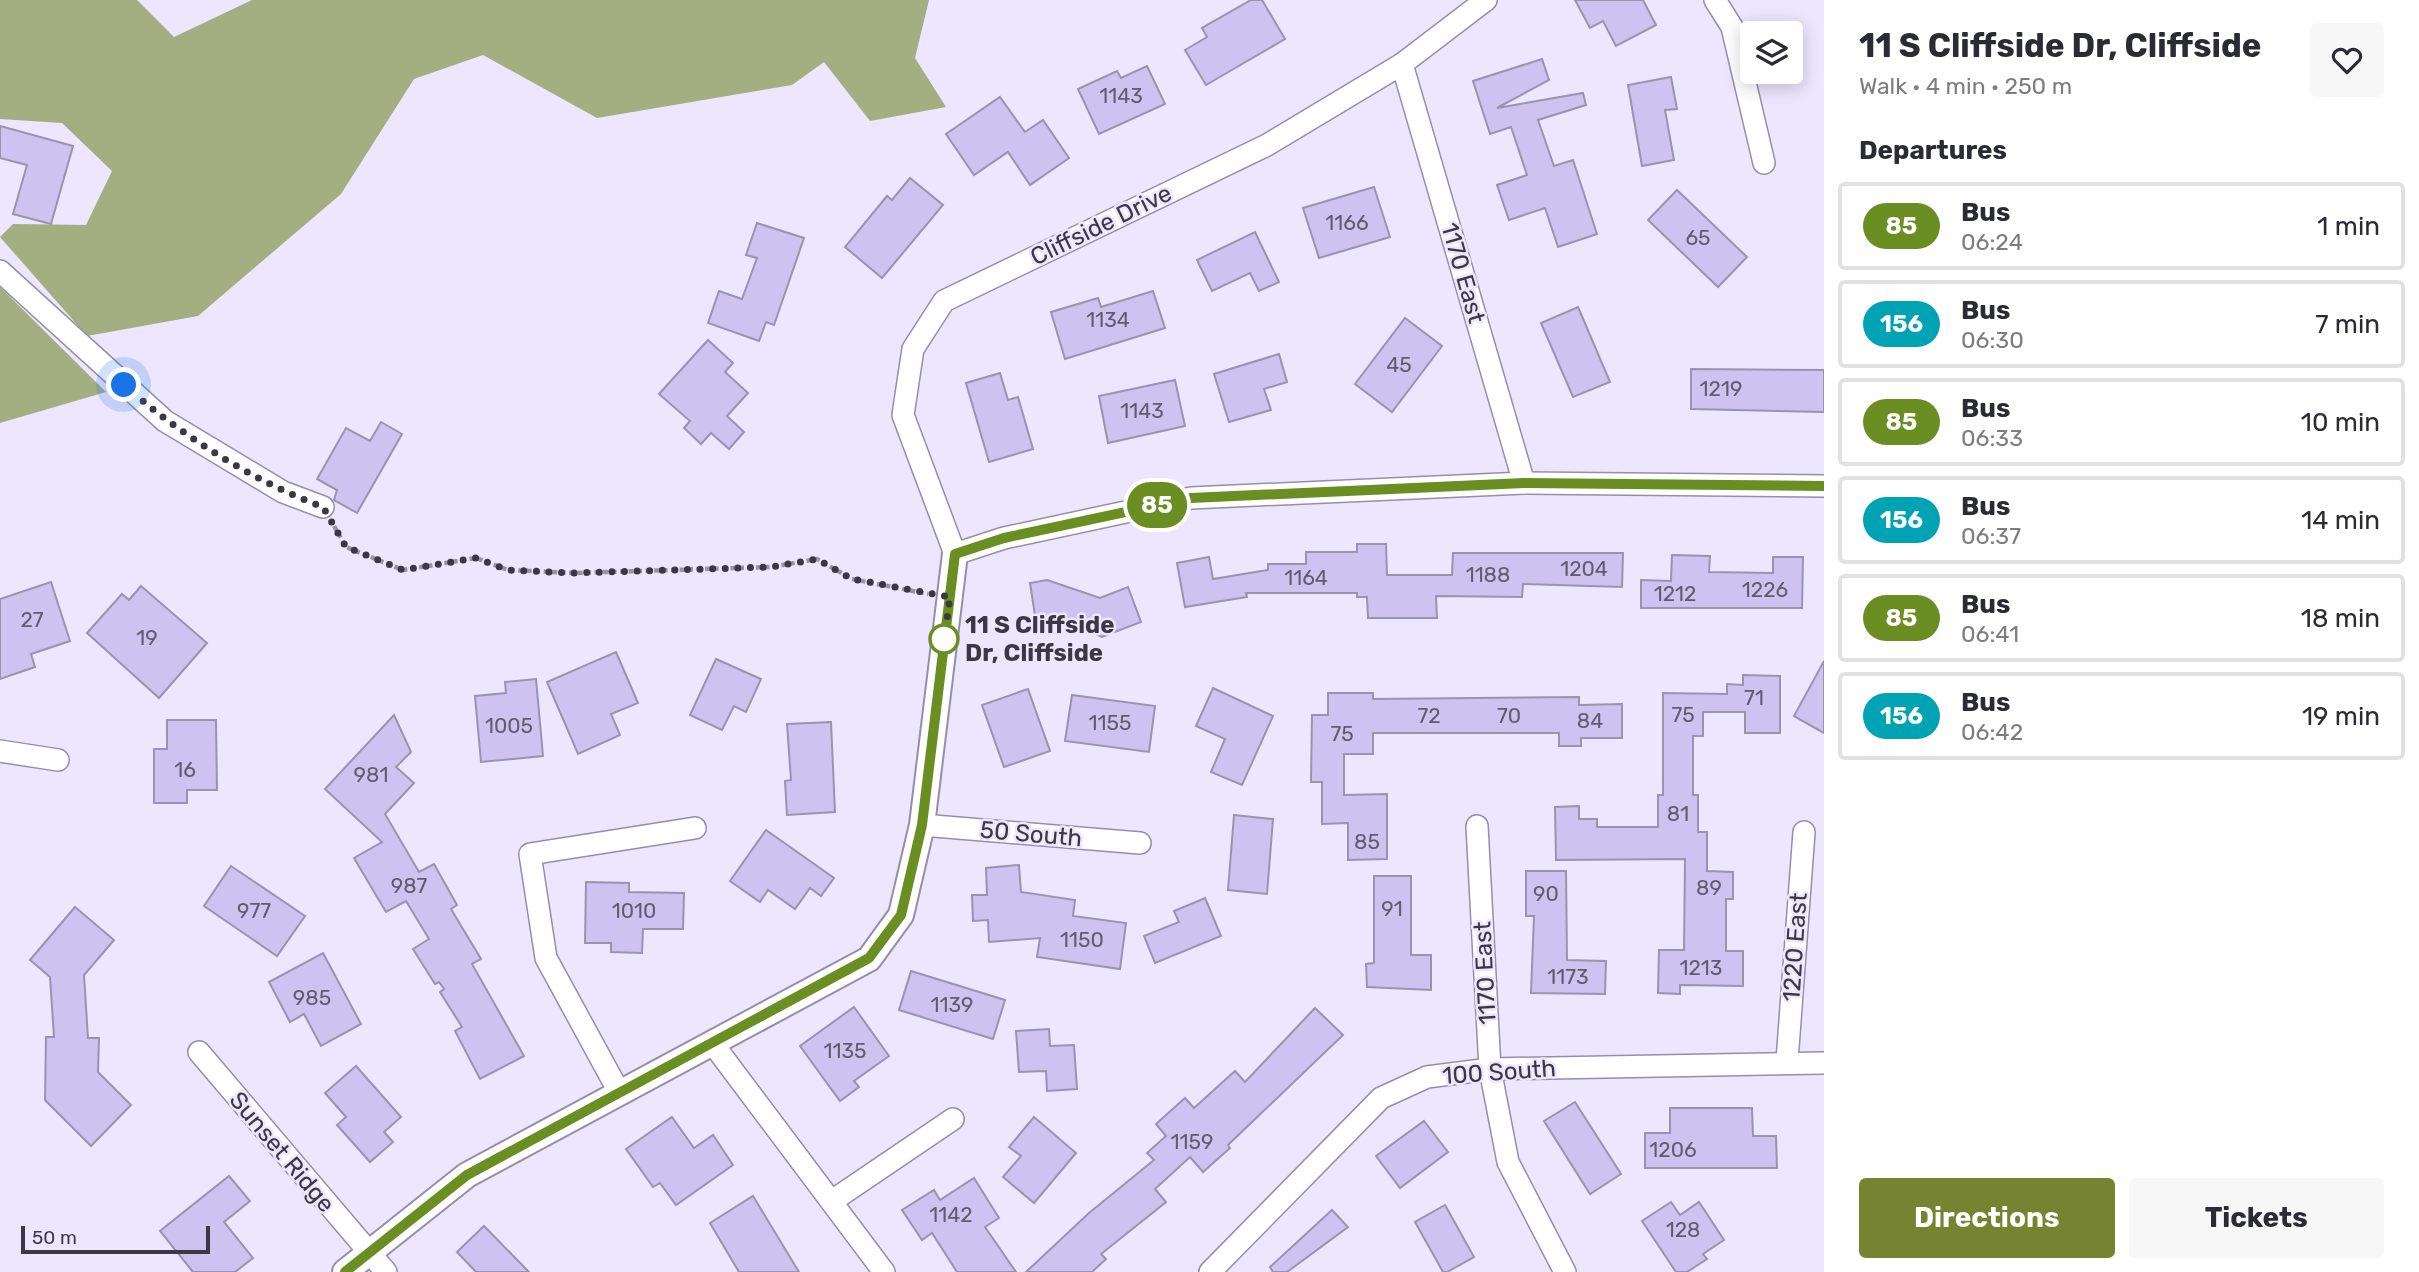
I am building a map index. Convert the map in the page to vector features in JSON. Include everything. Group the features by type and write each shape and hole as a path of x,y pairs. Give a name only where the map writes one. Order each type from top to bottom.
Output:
{"street":[{"name":"Cliffside Drive","path":"955,554 903,415 913,349 944,301 1267,145 1402,64 1486,0"},
{"path":"1715,0 1732,27 1763,163"},
{"name":"1170 East","path":"1402,64 1524,483"},
{"path":"0,271 165,421 283,492 323,507"},
{"path":"345,1272 366,1252 467,1175 869,958 901,915 922,825 955,554 1004,538 1191,498 1524,483 1824,486"},
{"path":"0,751 58,760"},
{"name":"50 South","path":"922,825 1140,843"},
{"name":"1170 East","path":"1477,826 1490,1069 1508,1162 1565,1272"},
{"path":"618,1093 546,958 530,854 695,828"},
{"name":"1220 East","path":"1787,1061 1804,832"},
{"path":"713,1044 884,1272"},
{"name":"Sunset Ridge","path":"199,1052 366,1252"},
{"name":"100 South","path":"1210,1272 1381,1098 1427,1077 1490,1069 1787,1061 1824,1063"},
{"path":"832,1201 953,1119"},
{"path":"366,1252 386,1272"}],"path":[{"path":"323,507 346,547 403,570 476,558 508,570 573,573 771,567 817,559 852,579 950,597"}],"green space":[{"path":"0,0 137,0 174,37 252,0 929,0 915,58 946,107 870,121 824,62 792,85 597,118 483,55 414,79 341,194 198,316 87,336 0,237 13,224 86,225 112,171 62,123 0,119"},
{"path":"0,287 106,392 0,423"}],"building":[{"path":"1251,0 1262,0 1285,39 1206,85 1185,50 1207,37 1202,28"},
{"path":"1575,0 1643,0 1656,25 1616,46 1603,21 1590,28"},
{"path":"1542,59 1549,80 1497,108 1583,93 1586,105 1538,120 1554,166 1573,160 1597,234 1558,247 1545,208 1509,220 1497,185 1527,175 1511,127 1490,134 1473,81"},
{"path":"1147,66 1165,104 1099,134 1078,89 1117,71 1121,78"},
{"path":"1671,77 1677,109 1665,110 1674,160 1642,166 1628,85"},
{"path":"1000,97 1025,132 1043,120 1069,158 1030,185 1008,152 974,175 946,134"},
{"path":"0,126 73,146 51,224 13,214 27,165 0,158"},
{"path":"910,178 943,205 882,278 845,247 887,196 892,200"},
{"path":"1374,187 1390,237 1319,258 1303,208"},
{"path":"1677,190 1747,257 1718,287 1648,220"},
{"path":"757,223 804,238 774,325 766,322 759,341 708,323 719,291 742,299 757,258 746,255"},
{"path":"1255,232 1279,282 1259,291 1250,273 1212,291 1197,260"},
{"path":"1153,291 1165,328 1065,359 1051,312 1098,298 1101,307"},
{"path":"1578,307 1610,382 1573,397 1541,323"},
{"path":"1405,318 1442,346 1392,412 1355,384"},
{"path":"708,340 733,363 725,372 748,393 727,416 744,432 729,449 711,433 701,444 684,428 690,421 659,394"},
{"path":"1279,354 1287,382 1264,389 1271,410 1229,422 1214,374"},
{"path":"1691,369 1824,370 1824,412 1691,409"},
{"path":"1000,373 1008,400 1018,397 1033,449 989,462 966,383"},
{"path":"1175,380 1185,426 1108,443 1099,396"},
{"path":"381,422 402,434 357,513 334,500 337,490 317,479 346,428 370,441"},
{"path":"1357,544 1386,544 1387,575 1452,575 1453,553 1623,553 1622,587 1523,584 1522,597 1436,596 1437,618 1368,618 1367,597 1357,597 1357,593 1246,593 1247,597 1185,607 1177,563 1209,557 1213,579 1268,570 1268,564 1306,564 1306,552 1357,552"},
{"path":"1672,555 1710,556 1709,572 1773,573 1773,557 1803,557 1802,608 1641,608 1641,580 1671,581"},
{"path":"1047,580 1100,598 1128,587 1141,622 1102,637 1059,618 1036,622 1030,583"},
{"path":"51,582 70,641 31,654 35,667 0,679 0,599"},
{"path":"141,586 207,643 159,698 87,633 122,594 129,600"},
{"path":"616,652 638,703 611,714 620,735 578,754 547,682"},
{"path":"716,659 761,679 746,712 734,706 722,730 690,715"},
{"path":"1824,661 1824,733 1794,716"},
{"path":"1743,675 1780,676 1780,733 1745,733 1745,712 1703,712 1703,736 1693,736 1693,795 1698,795 1698,832 1707,832 1707,871 1733,872 1733,899 1726,899 1726,951 1743,951 1743,986 1680,985 1680,994 1658,993 1659,950 1684,950 1685,859 1556,860 1555,807 1579,806 1579,819 1597,819 1597,827 1658,827 1658,795 1663,795 1663,693 1727,694 1727,684 1743,685"},
{"path":"536,679 543,756 481,762 475,696 506,693 505,682"},
{"path":"1213,688 1273,716 1242,785 1211,772 1225,739 1196,726"},
{"path":"1028,689 1050,751 1004,767 982,705"},
{"path":"1328,693 1373,693 1373,699 1579,697 1579,705 1622,704 1622,738 1581,738 1581,746 1559,746 1559,733 1373,733 1373,754 1344,754 1344,795 1387,794 1387,859 1348,860 1348,823 1322,824 1322,782 1311,782 1312,715 1328,715"},
{"path":"1072,695 1155,706 1149,752 1065,741"},
{"path":"394,715 411,752 396,767 414,783 385,814 419,872 434,864 457,905 451,909 481,959 472,964 524,1056 480,1079 455,1031 462,1027 440,992 444,989 439,982 435,984 413,949 429,939 406,901 386,912 354,858 382,842 325,789"},
{"path":"167,720 216,720 217,790 187,790 187,803 154,803 154,749 167,749"},
{"path":"831,722 835,812 787,815 785,781 791,780 787,724"},
{"path":"1234,815 1273,819 1267,894 1228,890"},
{"path":"766,830 834,878 821,896 810,888 795,909 768,890 760,902 730,881"},
{"path":"1019,865 1021,892 1075,900 1073,916 1126,923 1120,969 1037,957 1040,938 989,942 988,920 973,921 972,895 987,895 986,868"},
{"path":"231,866 305,916 277,956 204,906"},
{"path":"1526,871 1566,871 1567,960 1606,961 1605,994 1531,993 1534,916 1526,916"},
{"path":"1374,876 1411,876 1411,955 1431,955 1431,990 1367,987 1366,964 1374,963"},
{"path":"586,882 629,883 629,892 684,893 683,929 643,929 642,953 611,952 611,943 585,943"},
{"path":"1205,898 1221,936 1155,963 1144,936 1179,922 1174,911"},
{"path":"75,907 114,940 84,975 88,1038 99,1038 98,1072 131,1105 91,1146 45,1100 46,1037 54,1037 50,977 30,960"},
{"path":"323,953 361,1024 321,1046 304,1014 290,1022 269,982"},
{"path":"911,971 1005,1000 993,1039 899,1010"},
{"path":"854,1007 889,1056 854,1081 859,1087 840,1101 800,1046"},
{"path":"1315,1008 1343,1035 1228,1145 1230,1148 1203,1172 1190,1157 1155,1189 1166,1202 1101,1254 1106,1259 1092,1272 1026,1272 1089,1213 1154,1160 1147,1153 1166,1136 1156,1124 1185,1098 1194,1108 1235,1071 1245,1082"},
{"path":"1049,1029 1050,1046 1074,1045 1077,1089 1047,1091 1046,1071 1019,1072 1016,1031"},
{"path":"356,1066 401,1117 384,1132 393,1142 370,1162 337,1125 346,1117 325,1093"},
{"path":"1575,1102 1621,1174 1590,1194 1544,1121"},
{"path":"1670,1108 1752,1108 1753,1136 1776,1136 1777,1168 1645,1168 1645,1133 1670,1133"},
{"path":"672,1117 694,1148 713,1135 733,1165 676,1205 660,1183 653,1187 626,1149"},
{"path":"1034,1117 1076,1153 1034,1203 1003,1177 1021,1156 1009,1147"},
{"path":"1424,1121 1448,1152 1400,1188 1376,1156"},
{"path":"229,1176 250,1201 224,1222 253,1258 235,1272 193,1272 160,1231"},
{"path":"974,1178 999,1218 985,1227 1016,1272 957,1272 932,1233 922,1240 902,1210 934,1190 940,1200"},
{"path":"753,1196 799,1272 739,1272 710,1223"},
{"path":"1671,1202 1680,1215 1699,1202 1724,1240 1703,1254 1707,1259 1687,1272 1676,1272 1642,1221"},
{"path":"1445,1205 1474,1257 1443,1272 1415,1222"},
{"path":"1332,1210 1348,1227 1287,1272 1273,1272 1270,1267"},
{"path":"484,1226 529,1272 476,1272 457,1252"}],"bus line":[{"name":"85","path":"345,1272 366,1252 467,1175 869,958 901,915 922,825 955,554 1004,538 1191,498 1524,483 1824,486"}],"place":[{"name":"11 S Cliffside Dr, Cliffside","path":"944,639"}],"route":[{"path":"124,385 165,421 283,492 323,507 346,547 403,570 476,558 508,570 573,573 771,567 817,559 852,579 950,597 943,648 944,639"}]}
